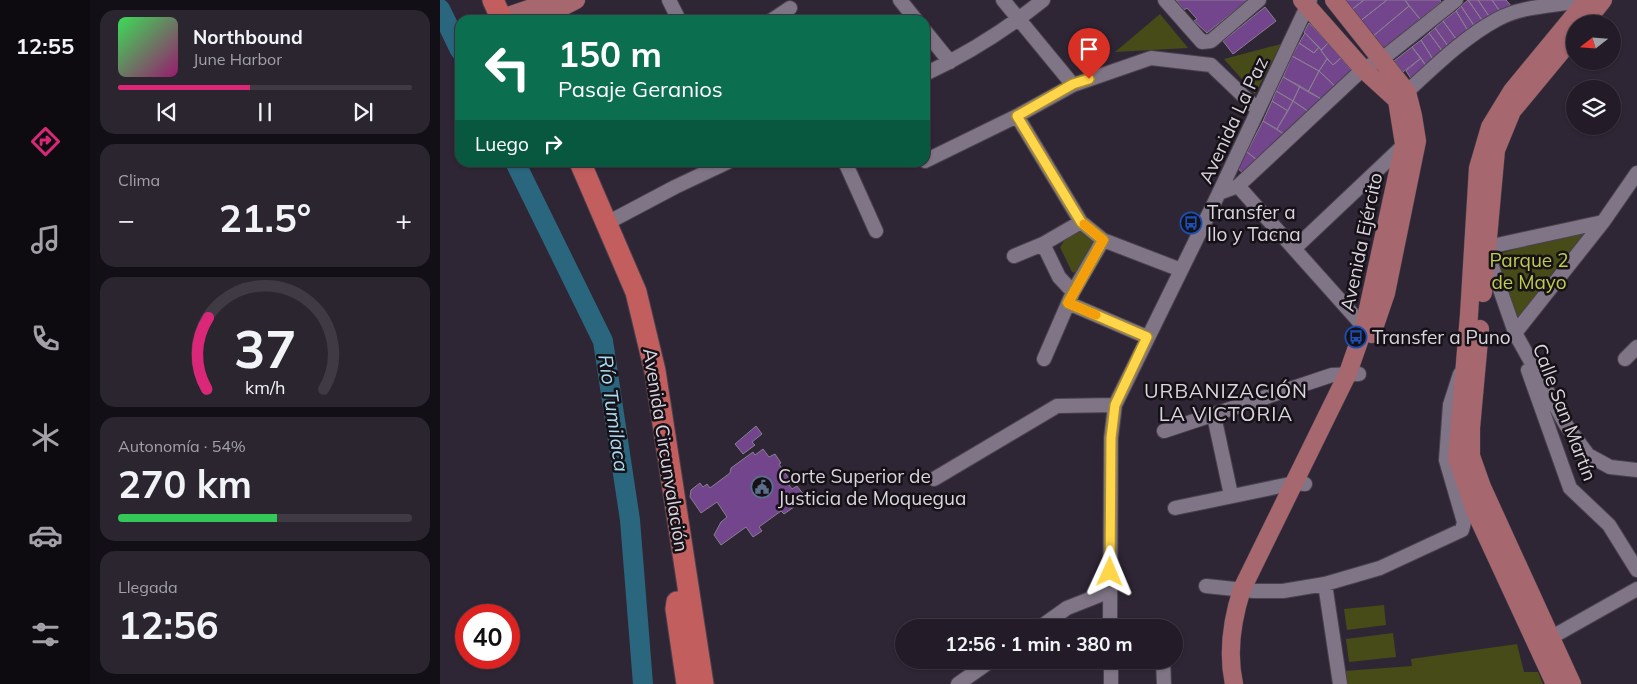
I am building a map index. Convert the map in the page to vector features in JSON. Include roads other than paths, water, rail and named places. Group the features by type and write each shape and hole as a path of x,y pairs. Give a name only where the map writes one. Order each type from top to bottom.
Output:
{"highway":[{"path":"568,167 590,218 596,221 607,222"},
{"name":"Avenida Circunvalación","path":"582,167 636,292 655,371 703,684"},
{"path":"687,586 682,590 676,609 687,684"}],"main road":[{"path":"506,12 555,0"},
{"path":"547,15 576,0"},
{"name":"Avenida Ejército","path":"1234,684 1230,648 1234,614 1248,590 1353,373 1386,293 1411,143 1413,116 1382,59 1334,0"},
{"path":"1555,684 1544,642 1471,456 1480,249 1478,168 1490,127 1512,91 1584,10 1603,0"},
{"path":"1306,2 1363,69 1402,96"},
{"path":"1566,46 1512,111 1496,150 1464,360 1457,458 1475,512 1544,642 1572,684"},
{"name":"Avenida Ejército","path":"1353,373 1411,143"},
{"name":"Avenida Ejército","path":"1246,684 1241,649 1248,590"}],"street":[{"path":"669,0 676,15"},
{"path":"900,0 912,15"},
{"path":"1003,0 1073,84"},
{"path":"930,72 950,62 1019,19 1043,0"},
{"path":"1165,0 1202,42 1211,41 1259,0"},
{"path":"1219,193 1238,186 1363,69 1382,59 1456,0"},
{"name":"Avenida La Paz","path":"1110,619 1111,438 1115,405 1219,193 1306,2"},
{"path":"1402,96 1466,41 1499,18 1525,5 1573,2 1584,10"},
{"path":"930,37 950,62"},
{"path":"930,159 1017,116 1073,84 1151,58 1212,65 1258,110"},
{"path":"1017,116 1081,222 1103,240 1181,270"},
{"path":"1295,248 1411,143"},
{"path":"607,222 717,167"},
{"path":"847,167 876,231"},
{"path":"1637,173 1602,222 1515,333 1566,425 1588,455 1610,468 1637,470"},
{"path":"1238,186 1364,327"},
{"path":"1014,256 1043,244 1081,222"},
{"path":"1480,249 1602,222"},
{"path":"1044,359 1071,297 1103,240"},
{"path":"1043,244 1071,297 1147,337"},
{"name":"Calle San Martín","path":"1480,249 1515,333 1570,488 1609,525 1637,570"},
{"path":"1625,359 1637,347"},
{"path":"1206,586 1283,591 1325,584 1380,568 1462,530 1464,522 1446,460 1450,405 1464,360"},
{"path":"1164,432 1332,375 1353,373"},
{"path":"934,479 1057,406 1115,405"},
{"path":"1214,416 1231,495"},
{"path":"1176,508 1231,495 1300,483"},
{"path":"1325,584 1340,684"},
{"path":"1544,642 1637,589"},
{"path":"1052,619 1067,608 1110,591"},
{"path":"958,684 979,669"},
{"path":"1111,669 1112,684"},
{"path":"1163,669 1164,684"}],"waterway":[{"name":"Río Tumilaca","path":"440,9 455,40"},
{"name":"Río Tumilaca","path":"517,167 603,341 630,520 643,684"}],"place":[{"name":"Transfer a Ilo y Tacna","path":"1191,223"},
{"name":"Transfer a Puno","path":"1356,337"},
{"name":"Corte Superior de Justicia de Moquegua","path":"762,487"}],"district":[{"name":"URBANIZACIÓN LA VICTORIA","path":"1226,402"}],"park label":[{"name":"Parque 2 de Mayo","path":"1529,271"}]}
